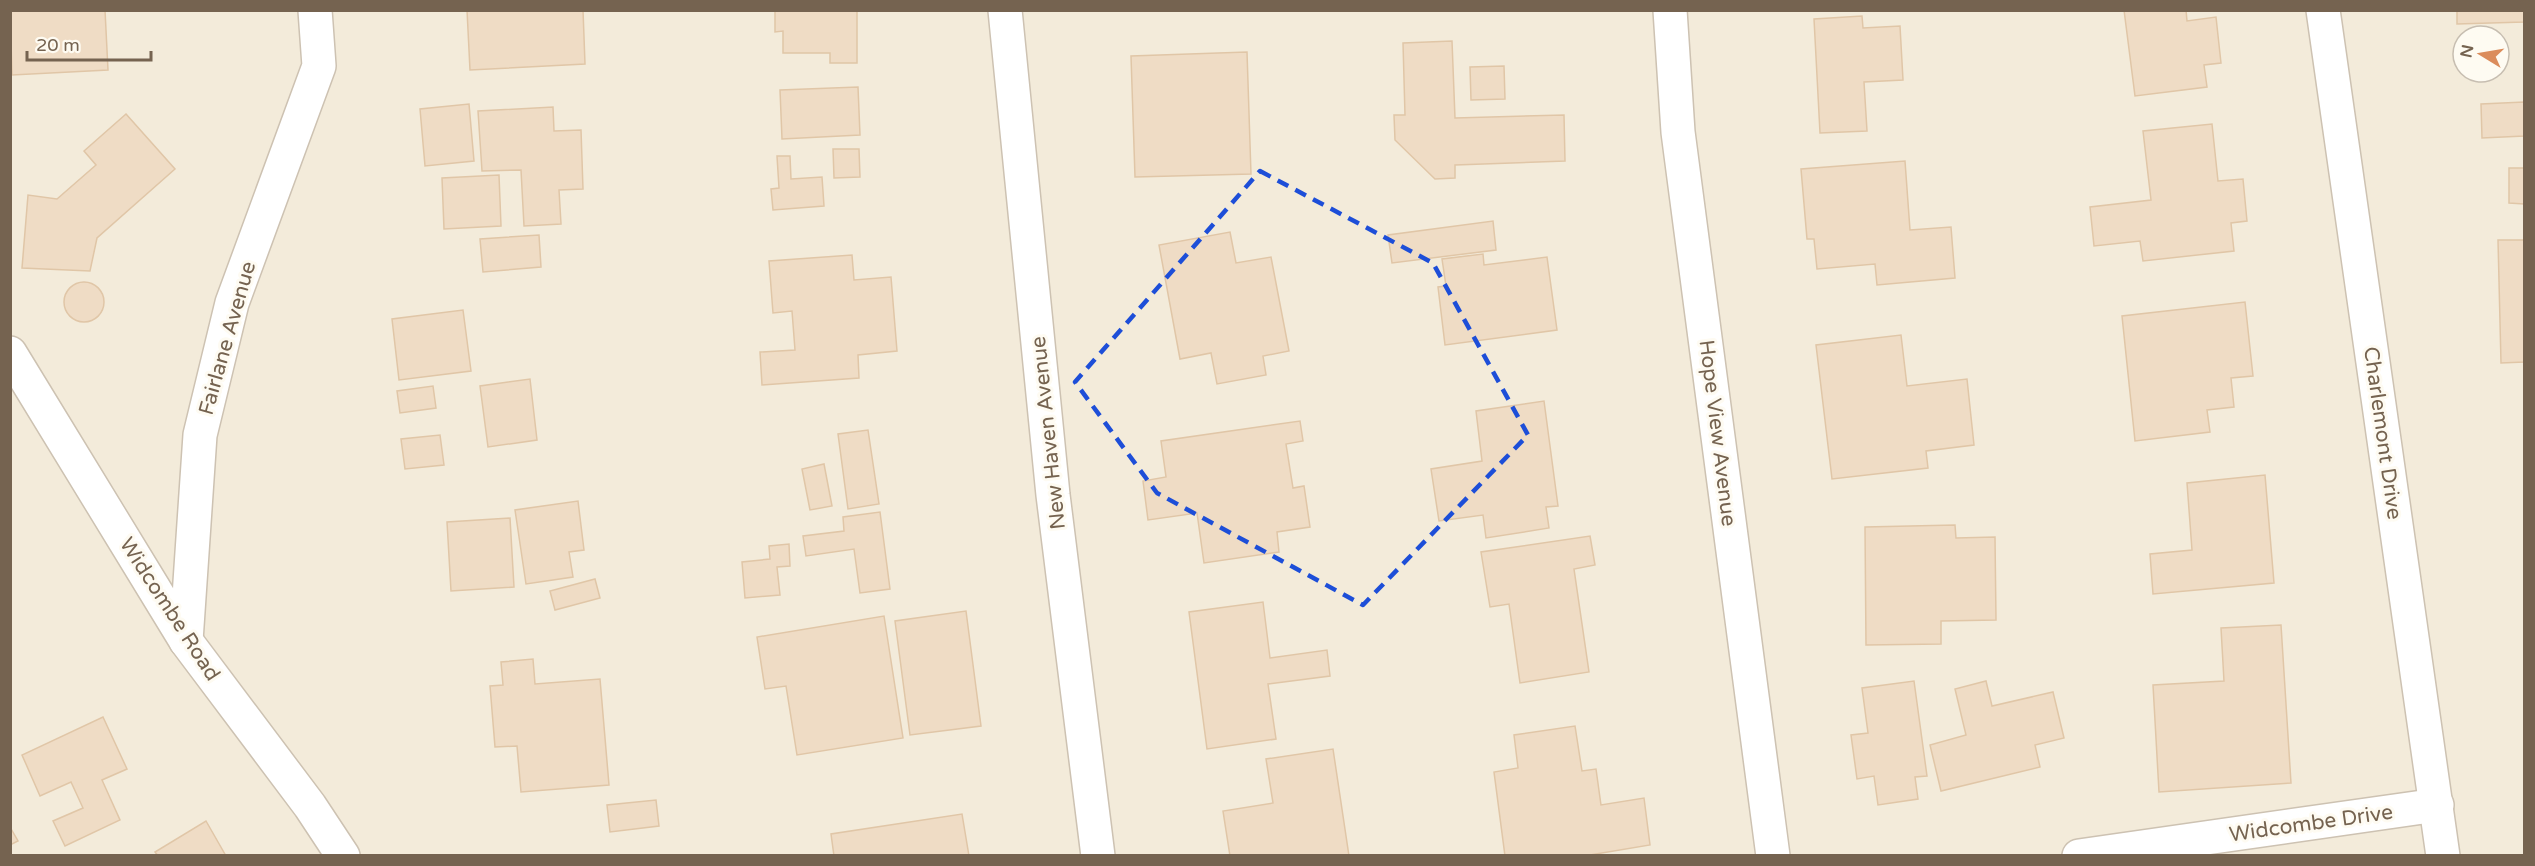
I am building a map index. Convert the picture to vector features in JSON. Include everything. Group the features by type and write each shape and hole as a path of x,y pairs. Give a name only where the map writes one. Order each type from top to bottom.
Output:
{"street":[{"name":"Fairlane Avenue","path":"186,641 200,435 232,303 319,66 315,10"},
{"name":"New Haven Avenue","path":"1005,10 1053,495 1098,855"},
{"name":"Hope View Avenue","path":"1670,10 1678,132 1773,855"},
{"name":"Charlemont Drive","path":"2323,10 2443,855"},
{"name":"Widcombe Road","path":"10,353 186,641 343,855"},
{"name":"Widcombe Drive","path":"2079,855 2437,805"}],"highlighted area":[{"path":"1260,171 1433,263 1528,435 1363,605 1157,493 1075,382"}],"shaded area":[{"path":"10,11 2524,11 2524,855 11,855"}],"building":[{"path":"10,10 105,10 108,70 12,75"},
{"path":"467,10 583,10 585,64 470,70"},
{"path":"775,10 857,10 857,63 830,63 830,53 783,53 783,31 775,32"},
{"path":"2124,10 2186,10 2187,21 2216,17 2221,63 2204,65 2207,87 2135,96"},
{"path":"2457,10 2524,10 2524,22 2457,24"},
{"path":"1862,16 1863,28 1900,26 1903,80 1864,82 1867,131 1820,133 1814,19"},
{"path":"1452,41 1455,118 1564,115 1565,161 1455,165 1455,178 1435,179 1395,140 1394,115 1405,115 1403,43"},
{"path":"1247,52 1251,174 1135,177 1131,56"},
{"path":"1504,66 1505,99 1471,100 1470,67"},
{"path":"858,87 860,135 782,139 780,90"},
{"path":"2524,102 2524,136 2482,138 2481,104"},
{"path":"469,104 474,161 425,166 420,109"},
{"path":"553,107 554,131 581,130 583,189 559,190 561,224 524,226 521,170 482,171 478,111"},
{"path":"126,114 175,169 97,238 90,271 22,268 28,195 57,199 96,165 84,151"},
{"path":"2212,124 2218,181 2243,179 2247,221 2231,223 2234,251 2143,261 2140,241 2094,246 2090,207 2151,200 2143,131"},
{"path":"833,149 859,149 860,177 834,178"},
{"path":"777,156 790,156 791,179 822,177 824,206 773,210 771,189 779,188"},
{"path":"1905,161 1910,230 1951,227 1955,278 1877,285 1875,264 1817,269 1814,239 1807,239 1801,169"},
{"path":"2509,168 2524,168 2524,204 2509,203"},
{"path":"499,175 501,226 444,229 442,178"},
{"path":"1493,221 1496,250 1392,263 1388,235"},
{"path":"1230,232 1236,263 1271,257 1289,351 1263,356 1266,375 1217,384 1211,353 1180,359 1159,245"},
{"path":"539,235 541,267 483,272 480,239"},
{"path":"2498,240 2524,240 2524,362 2501,363"},
{"path":"1483,254 1484,265 1547,257 1557,330 1445,345 1438,287 1446,286 1442,259"},
{"path":"852,255 854,280 891,277 897,351 858,355 859,378 762,385 760,352 795,350 792,311 773,313 769,261"},
{"path":"84,282 98,288 104,302 98,316 84,322 70,316 64,302 70,288"},
{"path":"2245,302 2253,376 2231,378 2234,407 2207,410 2210,432 2135,441 2122,316"},
{"path":"463,310 471,371 399,380 392,319"},
{"path":"1901,335 1907,386 1967,379 1974,445 1926,451 1928,468 1832,479 1816,345"},
{"path":"530,379 537,440 488,447 480,386"},
{"path":"433,386 436,408 400,413 397,391"},
{"path":"1544,401 1558,506 1546,507 1549,528 1486,538 1483,515 1439,521 1431,469 1482,461 1476,411"},
{"path":"1300,421 1303,441 1286,444 1293,488 1304,486 1310,527 1277,532 1279,552 1204,563 1197,513 1148,520 1143,481 1166,477 1161,441"},
{"path":"868,430 879,504 848,509 838,434"},
{"path":"440,435 444,465 405,469 401,439"},
{"path":"824,464 832,506 810,510 802,469"},
{"path":"2265,475 2274,583 2153,594 2150,554 2192,550 2187,483"},
{"path":"578,501 584,550 569,552 573,577 526,584 515,510"},
{"path":"880,512 890,589 860,593 854,549 806,556 803,536 844,531 843,517"},
{"path":"510,518 514,587 451,591 447,522"},
{"path":"1955,525 1956,538 1995,537 1996,620 1941,621 1941,644 1866,645 1865,527"},
{"path":"1590,536 1595,565 1574,569 1589,672 1520,683 1509,604 1490,607 1481,552"},
{"path":"789,544 790,566 777,567 780,595 745,598 742,562 770,559 769,546"},
{"path":"595,579 600,598 555,610 550,591"},
{"path":"1263,602 1270,658 1327,650 1330,676 1268,684 1276,739 1207,749 1189,612"},
{"path":"966,611 981,726 910,735 895,621"},
{"path":"884,616 903,738 797,755 786,686 765,689 757,637"},
{"path":"2281,625 2291,783 2159,792 2153,685 2224,681 2221,628"},
{"path":"533,659 535,684 600,679 609,785 521,792 517,746 495,747 490,686 503,685 501,662"},
{"path":"1914,681 1927,776 1915,777 1918,799 1878,805 1874,776 1857,779 1851,735 1868,733 1862,688"},
{"path":"1986,681 1992,706 2053,692 2064,738 2035,745 2040,767 1941,791 1930,745 1966,735 1955,689"},
{"path":"103,717 127,769 102,780 120,820 65,846 53,821 83,808 71,782 40,796 22,755"},
{"path":"1575,726 1582,771 1596,769 1601,805 1644,798 1650,845 1584,856 1505,856 1494,772 1518,768 1514,735"},
{"path":"1333,749 1349,856 1230,856 1223,811 1273,803 1266,759"},
{"path":"656,800 659,826 610,832 607,805"},
{"path":"962,814 969,856 834,856 831,834"},
{"path":"206,821 226,856 158,856 155,852"},
{"path":"10,827 18,841 10,845"}]}
